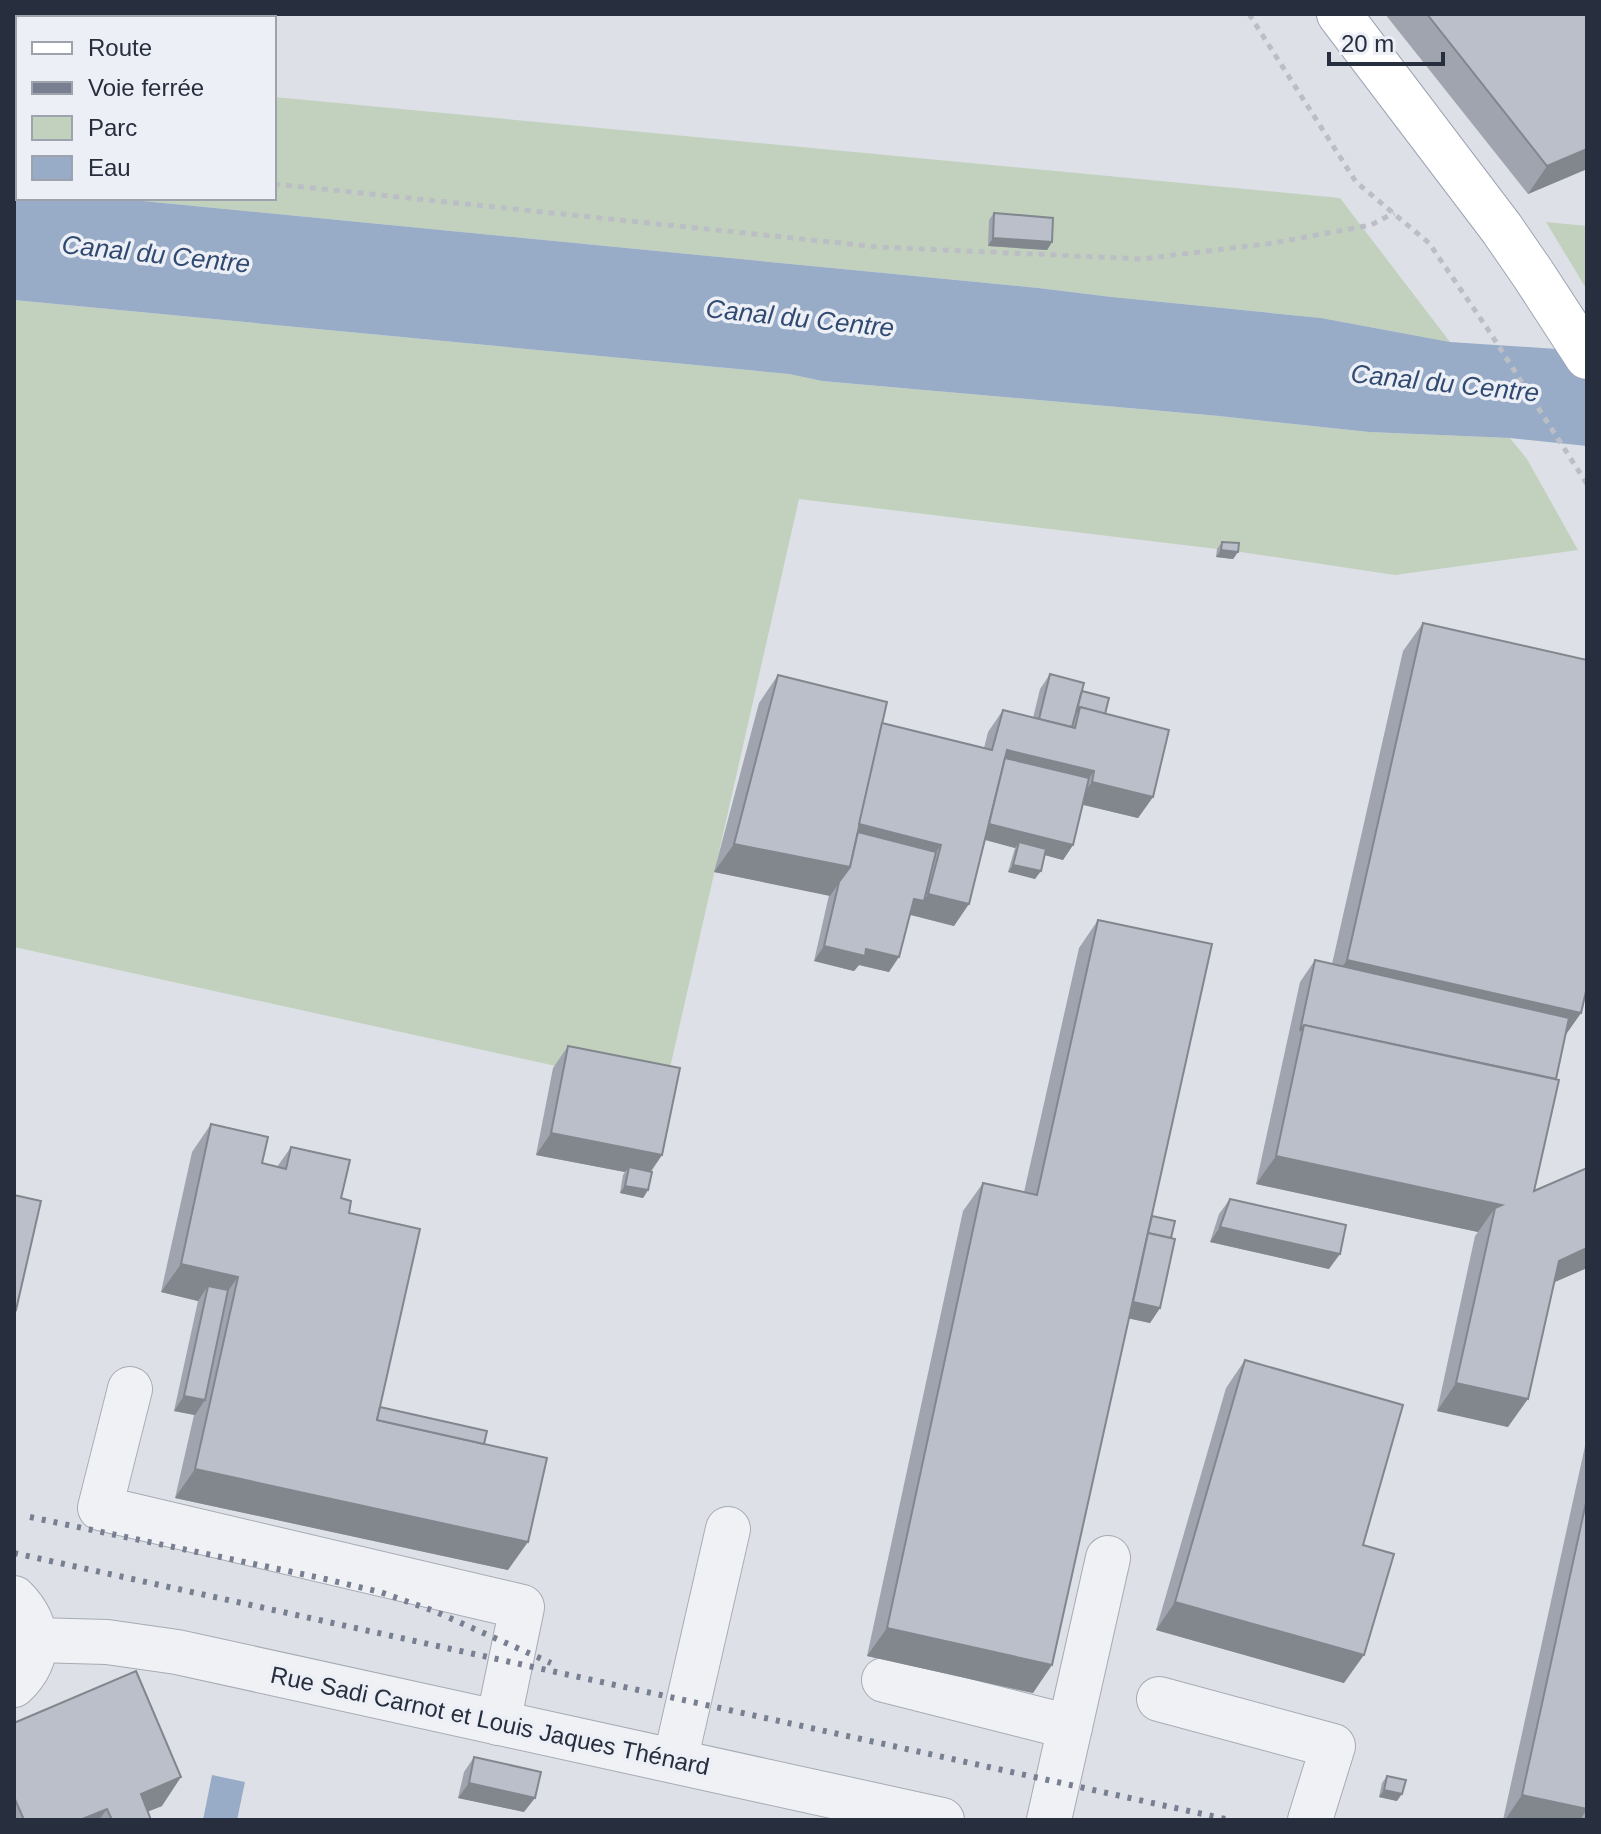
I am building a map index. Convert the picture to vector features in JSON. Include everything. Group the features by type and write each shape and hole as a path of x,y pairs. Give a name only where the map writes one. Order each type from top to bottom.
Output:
{"main road":[{"path":"1339,14 1502,229 1587,357"}],"street":[{"path":"130,1389 100,1508 522,1607 498,1723"},
{"path":"675,1761 728,1529"},
{"path":"1049,1820 1108,1558"},
{"path":"14,1598 25,1609 35,1640 34,1656 25,1674 14,1685"},
{"name":"Rue Sadi Carnot et Louis Jaques Thénard","path":"35,1640 107,1642 177,1652 942,1820"},
{"path":"884,1680 1070,1727"},
{"path":"1159,1699 1333,1746 1310,1820"}],"path":[{"path":"1249,14 1356,182 1429,243 1587,484"},
{"path":"276,184 879,247 1142,259 1273,243 1371,225 1394,213"}],"green space":[{"path":"14,72 16,72 16,189"},
{"path":"276,97 1340,198 1450,342 1321,318 133,200 276,200"},
{"path":"1546,222 1587,226 1587,290"},
{"path":"14,300 1369,432 1510,438 1527,459 1578,550 1395,575 1234,551 799,499 665,1090 14,947"}],"water":[{"name":"Canal du Centre","path":"16,189 16,200 133,200 1038,288 1321,318 1450,342 1587,351 1587,446 1510,438 1369,432 14,300"},
{"path":"212,1775 245,1782 237,1820 203,1820"}],"building":[{"path":"1427,14 1587,14 1587,149 1547,166"},
{"path":"994,213 1053,218 1052,242 993,238"},
{"path":"1222,542 1239,543 1238,552 1221,550"},
{"path":"1423,623 1587,660 1587,987 1581,1013 1347,960"},
{"path":"1050,674 1084,683 1072,727 1039,719"},
{"path":"778,675 887,702 850,867 734,844"},
{"path":"1082,691 1109,698 1105,714 1080,707 1076,713"},
{"path":"1080,707 1169,730 1153,797 1092,782 1094,771 1007,750 969,904 928,894 941,845 859,824 882,723 992,750 1003,710 1075,728"},
{"path":"1005,758 1089,778 1073,845 989,824"},
{"path":"858,832 936,852 924,901 914,899 899,957 866,949 865,956 824,946 839,882 850,867"},
{"path":"1019,842 1046,849 1041,871 1013,865"},
{"path":"1098,920 1212,944 1052,1665 887,1628 983,1183 1037,1195"},
{"path":"1315,960 1569,1018 1556,1079 1304,1025 1300,1031"},
{"path":"1304,1025 1559,1080 1534,1191 1587,1168 1587,1248 1559,1261 1528,1399 1456,1383 1495,1208 1502,1205 1276,1156"},
{"path":"568,1046 680,1068 662,1155 551,1133"},
{"path":"211,1124 268,1137 262,1163 286,1169 291,1147 350,1160 341,1198 351,1201 349,1213 420,1229 377,1420 547,1458 528,1542 195,1469 238,1277 181,1264"},
{"path":"629,1167 652,1172 648,1190 625,1186"},
{"path":"14,1195 41,1201 16,1310 14,1309"},
{"path":"1230,1199 1346,1225 1340,1254 1220,1227"},
{"path":"1152,1216 1175,1221 1171,1238 1148,1233"},
{"path":"1148,1233 1175,1239 1160,1308 1133,1302"},
{"path":"208,1286 228,1290 205,1400 184,1396"},
{"path":"1245,1360 1403,1405 1363,1545 1394,1554 1364,1655 1175,1602"},
{"path":"380,1407 487,1431 484,1444 377,1420"},
{"path":"1587,1498 1587,1809 1522,1795"},
{"path":"136,1671 181,1777 141,1794 151,1820 112,1820 107,1809 80,1820 24,1820 14,1797 14,1723"},
{"path":"474,1757 541,1772 535,1798 469,1783"},
{"path":"1387,1776 1406,1780 1402,1794 1384,1790"}],"railway":[{"path":"30,1517 380,1592 434,1611 551,1663"},
{"path":"14,1553 1230,1820"}]}
